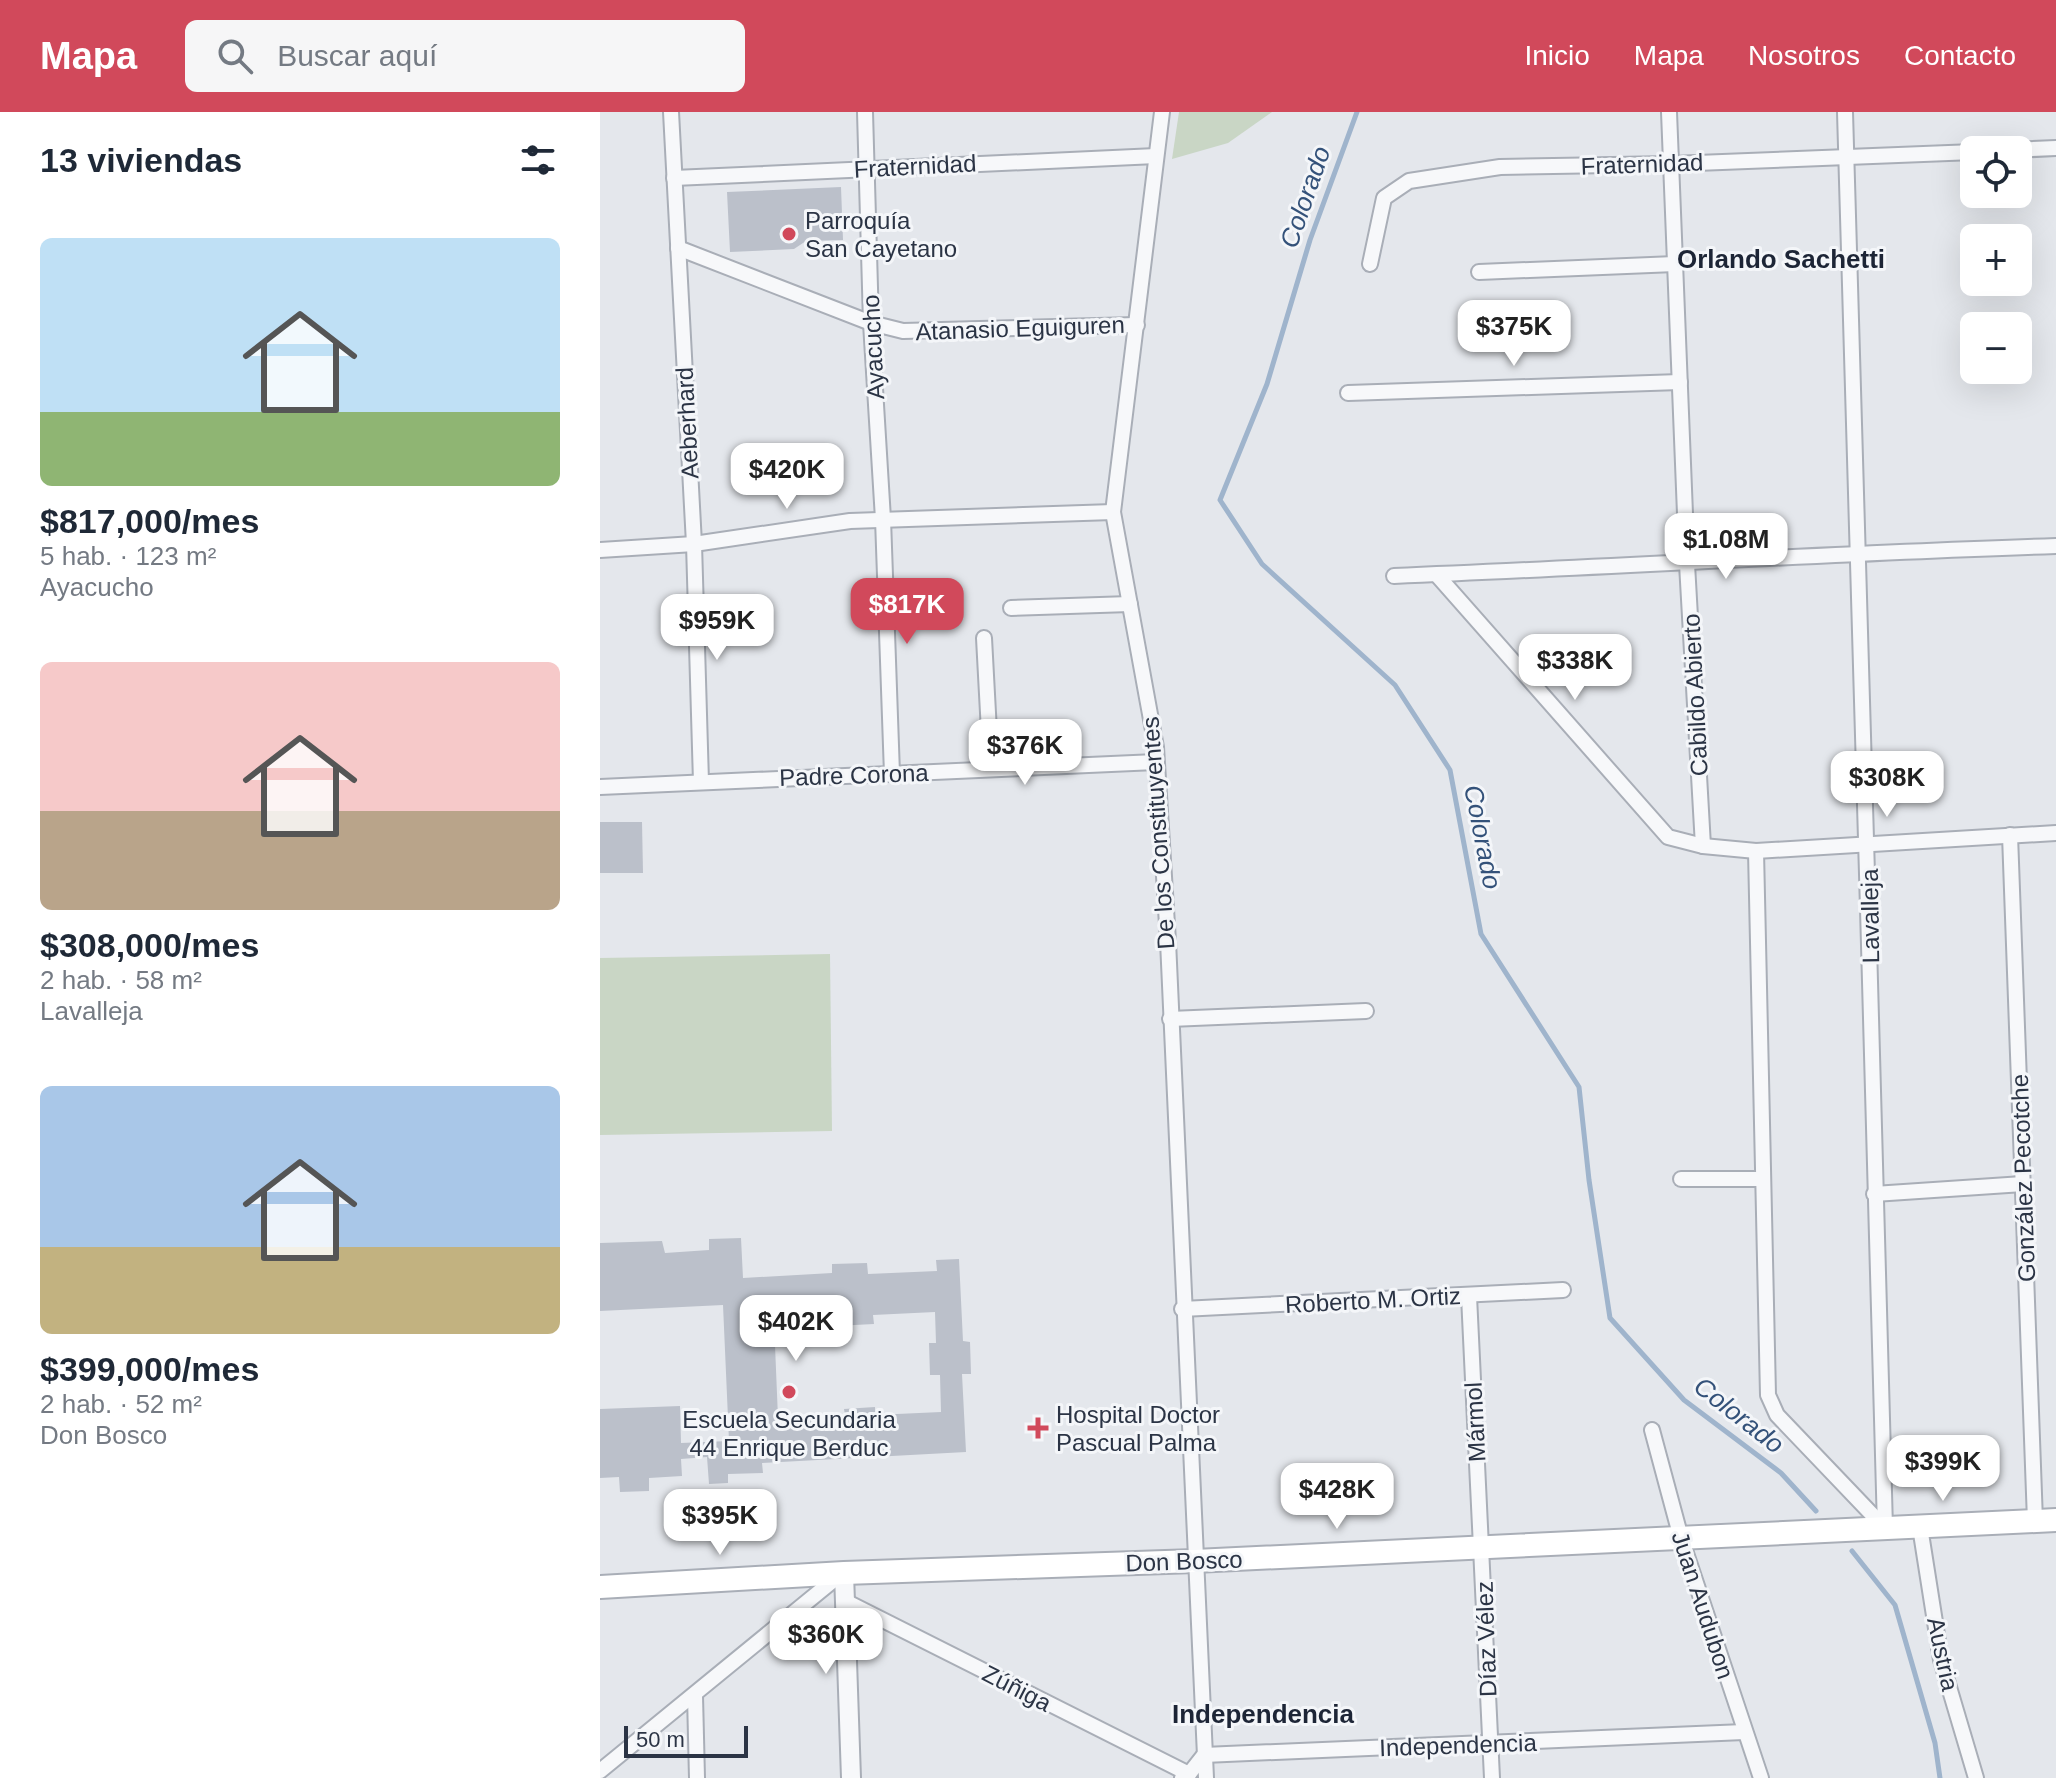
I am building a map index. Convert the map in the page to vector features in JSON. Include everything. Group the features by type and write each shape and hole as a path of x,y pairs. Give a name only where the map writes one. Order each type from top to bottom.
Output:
{"main road":[{"name":"Don Bosco","path":"600,1587 844,1573 1195,1561 2046,1520"}],"street":[{"name":"Aeberhard","path":"671,112 694,544 701,782"},
{"name":"Ayacucho","path":"865,112 871,323 883,519 892,774"},
{"name":"De los Constituyentes","path":"1162,112 1113,512 1156,762 1206,1778"},
{"name":"Cabildo Abierto","path":"1669,112 1687,564 1703,846"},
{"name":"Lavalleja","path":"1845,112 1885,1528"},
{"path":"2032,149 2056,148"},
{"name":"Fraternidad","path":"1370,264 1384,198 1409,181 1500,167 1960,153"},
{"name":"Fraternidad","path":"674,178 1156,156"},
{"name":"Atanasio Eguiguren","path":"678,248 871,323 903,331 1137,325"},
{"path":"1479,272 1675,264"},
{"path":"1348,393 1680,382"},
{"path":"600,550 694,544 850,521 1113,512"},
{"path":"1394,576 1687,564 1859,552 2056,546"},
{"path":"1437,575 1668,837 1703,846 1756,851 2056,833"},
{"path":"1011,608 1130,604"},
{"path":"984,638 991,769"},
{"name":"Padre Corona","path":"600,787 1156,762"},
{"name":"González Pecotche","path":"2010,835 2023,1184 2046,1520"},
{"path":"1756,851 1768,1395 1777,1415 1885,1528"},
{"path":"1170,1019 1366,1011"},
{"path":"1681,1179 1763,1179"},
{"path":"1874,1194 2023,1184"},
{"name":"Roberto M. Ortiz","path":"1182,1309 1563,1290"},
{"name":"Mármol","path":"1469,1296 1482,1547"},
{"name":"Juan Audubon","path":"1652,1430 1681,1538 1761,1778"},
{"name":"Austria","path":"1920,1527 1941,1660 1976,1778"},
{"name":"Díaz Vélez","path":"1482,1547 1492,1778"},
{"path":"844,1573 851,1778"},
{"path":"600,1771 844,1573"},
{"name":"Zúñiga","path":"845,1601 1185,1776"},
{"path":"695,1696 697,1778"},
{"name":"Independencia","path":"1204,1755 1744,1732"},
{"path":"1185,1776 1204,1755"}],"green space":[{"path":"1179,112 1272,112 1228,143 1172,159"},
{"path":"830,954 832,1131 600,1135 600,958"}],"building":[{"path":"841,187 843,240 806,241 794,249 730,252 727,192"},
{"path":"600,822 642,822 643,873 600,873"},
{"path":"741,1238 743,1278 832,1273 832,1264 867,1263 868,1274 937,1271 936,1260 959,1259 963,1341 970,1342 971,1374 962,1374 966,1452 762,1463 763,1473 728,1474 728,1483 709,1484 707,1457 681,1459 682,1476 649,1478 649,1491 620,1492 619,1477 600,1478 600,1409 680,1406 681,1443 729,1441 723,1305 600,1311 600,1243 662,1241 665,1253 709,1250 709,1239","holes":["935,1312 936,1343 929,1343 930,1375 940,1375 941,1412 875,1415 875,1407 844,1409 845,1415 778,1418 774,1321 835,1318 835,1326 874,1324 873,1315"]}],"waterway":[{"name":"Colorado","path":"1357,112 1310,240 1267,384 1220,500 1262,564 1395,685 1450,770 1481,934 1579,1087 1589,1180 1610,1318 1684,1400 1781,1473 1816,1511"},
{"name":"Colorado","path":"1852,1551 1895,1605 1935,1743 1940,1778"}],"place":[{"name":"Parroquía San Cayetano","path":"789,234"},
{"name":"Escuela Secundaria 44 Enrique Berduc","path":"789,1392"},
{"name":"Hospital Doctor Pascual Palma","path":"1038,1428"}],"district":[{"name":"Orlando Sachetti","path":"1781,259"},
{"name":"Independencia","path":"1263,1714"}]}
